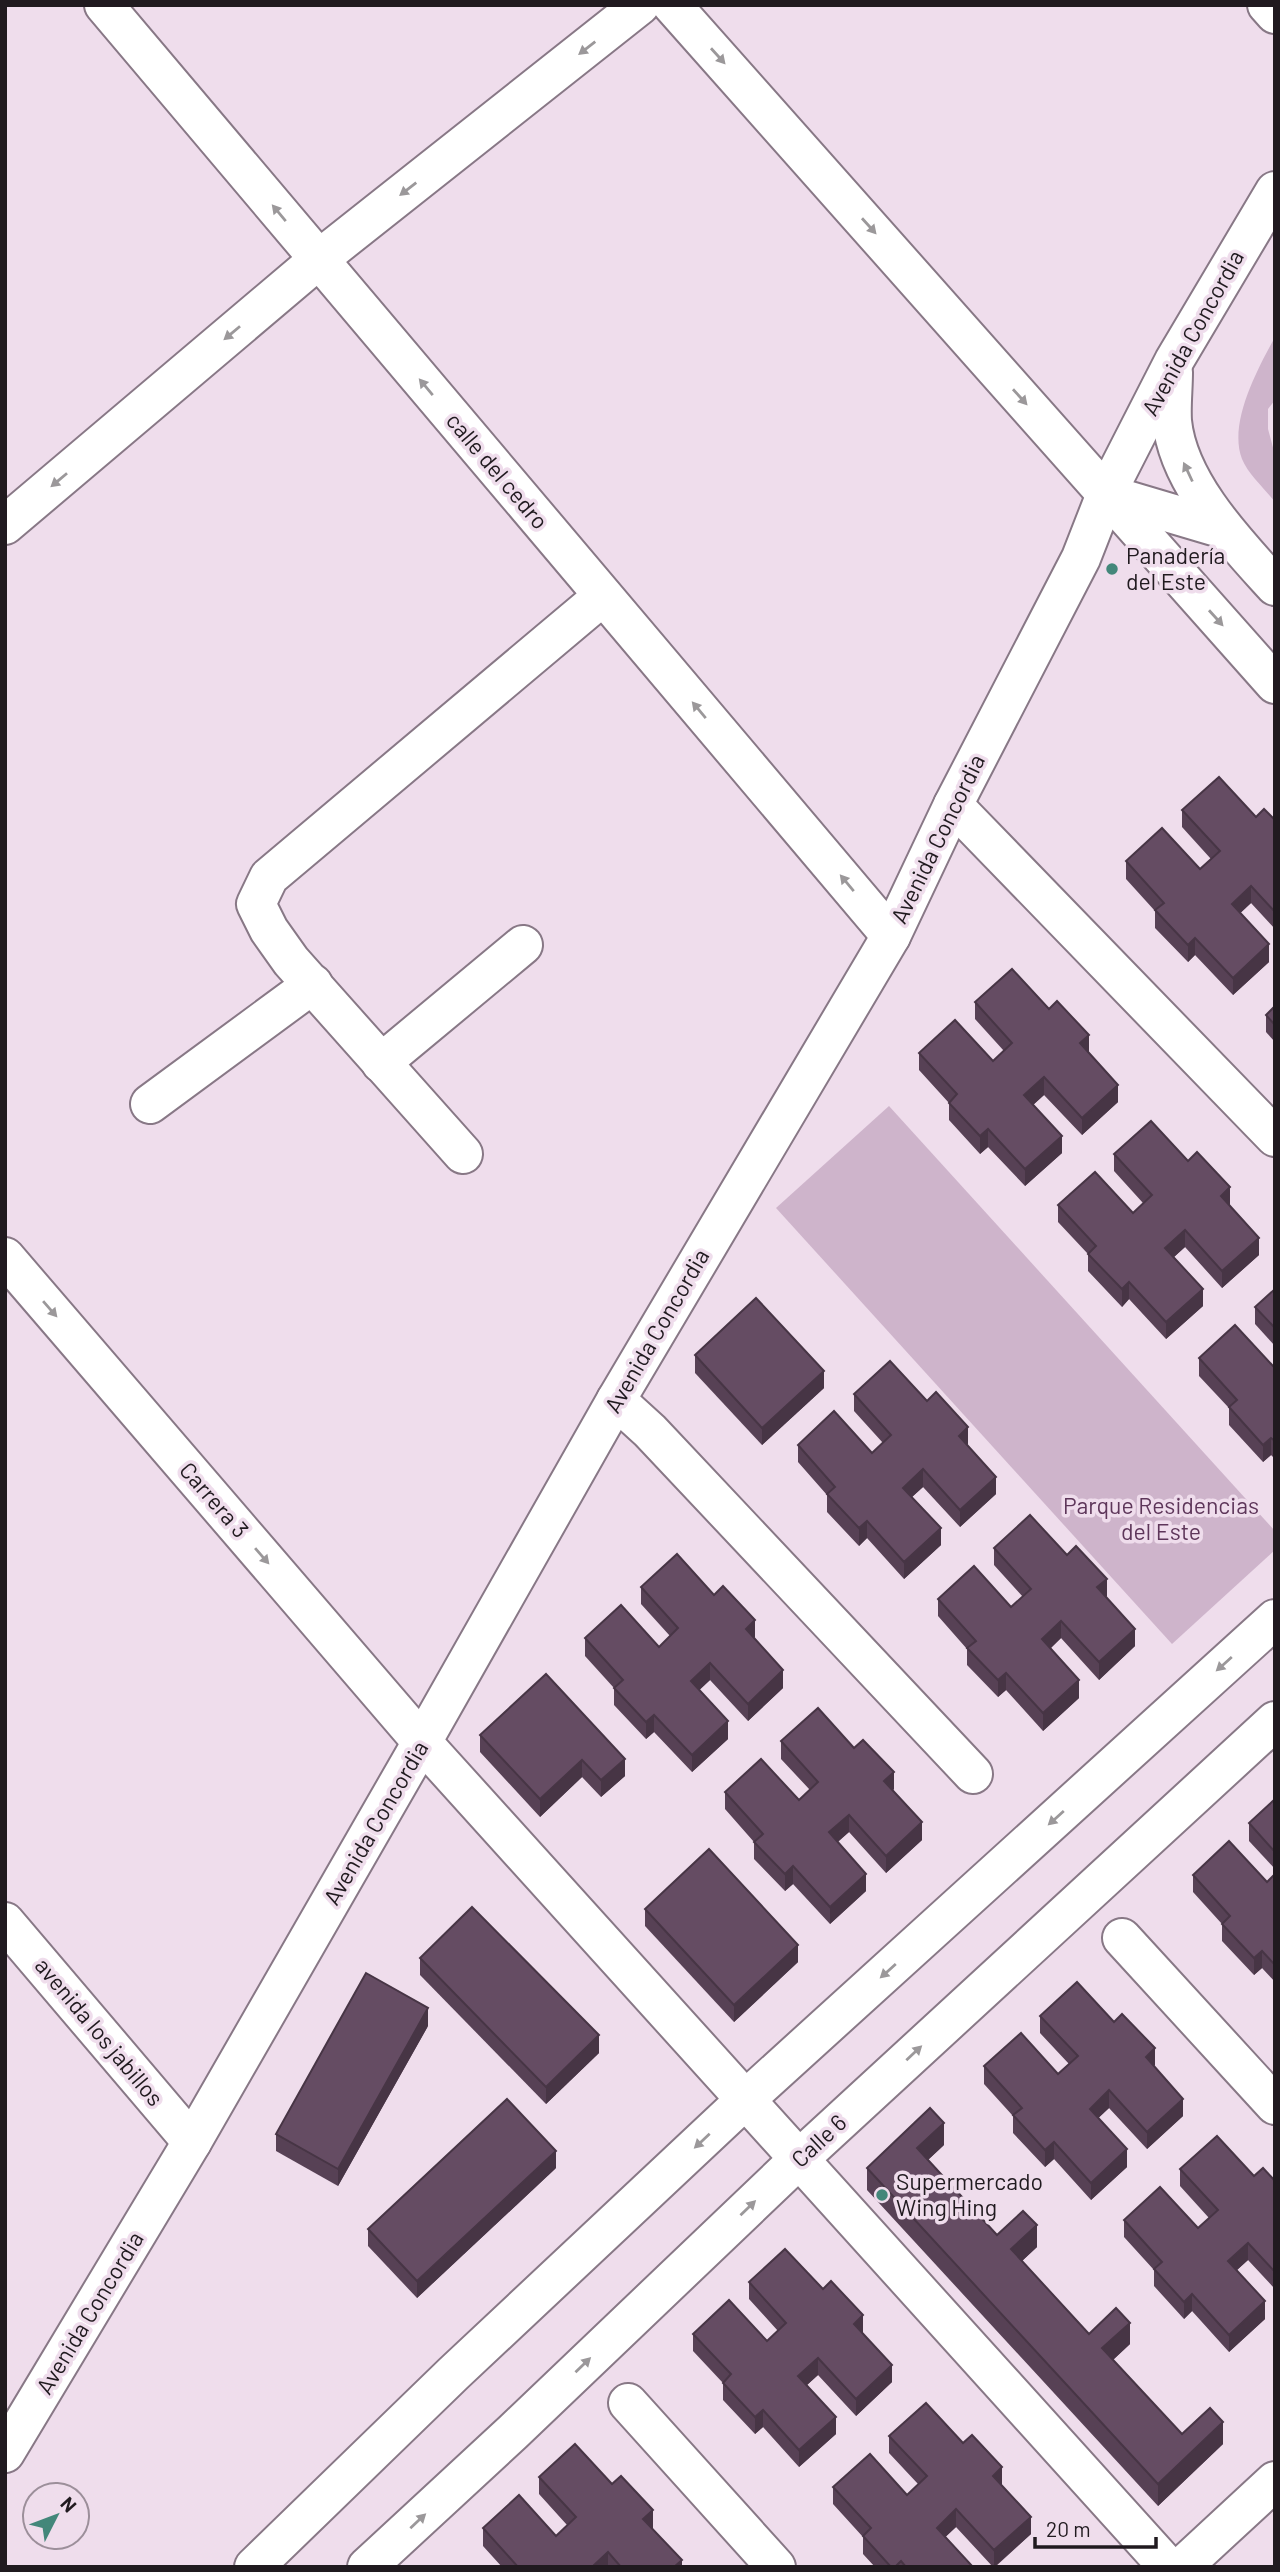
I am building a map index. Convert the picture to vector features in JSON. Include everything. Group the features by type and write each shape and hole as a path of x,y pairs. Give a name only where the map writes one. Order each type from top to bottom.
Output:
{"street":[{"name":"calle del cedro","path":"104,5 891,936"},
{"path":"5,525 318,260 640,5"},
{"path":"672,5 1275,684"},
{"path":"1267,5 1275,14"},
{"name":"Avenida Concordia","path":"5,2453 192,2142 616,1400 891,936 953,806 1081,558 1106,494 1174,362 1275,191"},
{"path":"1174,362 1172,423 1186,471 1224,529 1275,586"},
{"path":"1106,494 1224,529"},
{"path":"463,1154 291,961 276,941 256,904 269,877 603,596"},
{"path":"953,806 1275,1137"},
{"path":"381,1063 523,945"},
{"path":"150,1104 313,984"},
{"name":"Carrera 3","path":"5,1257 422,1742 1168,2567"},
{"path":"616,1400 650,1431 973,1774"},
{"path":"254,2567 454,2373 745,2100 1275,1619"},
{"name":"Calle 6","path":"384,2561 799,2159 1275,1721"},
{"name":"avenida los jabillos","path":"5,1922 192,2142"},
{"path":"1122,1938 1275,2105"},
{"path":"628,2403 776,2567"},
{"path":"1182,2567 1275,2481"}],"green space":[{"path":"1275,337 1275,400 1268,409 1268,429 1275,455 1275,502 1252,476 1242,459 1239,429 1247,396"},
{"name":"Parque Residencias del Este","path":"889,1106 1275,1531 1275,1550 1172,1644 776,1208"}],"building":[{"path":"1219,777 1256,817 1264,809 1275,820 1275,912 1251,886 1232,904 1269,944 1233,978 1195,938 1188,945 1155,910 1164,903 1126,861 1162,828 1200,869 1220,851 1182,810"},
{"path":"1012,969 1049,1009 1057,1001 1089,1035 1080,1043 1118,1085 1082,1118 1044,1077 1024,1095 1062,1136 1025,1169 988,1129 980,1136 949,1103 957,1094 919,1053 955,1020 993,1061 1012,1043 975,1002"},
{"path":"1275,1006 1275,1025 1266,1015"},
{"path":"1151,1121 1188,1161 1197,1152 1230,1187 1221,1196 1259,1238 1222,1271 1185,1230 1165,1248 1203,1289 1166,1322 1129,1282 1122,1289 1088,1254 1096,1246 1058,1205 1095,1172 1133,1213 1152,1195 1114,1154"},
{"path":"1275,1289 1275,1328 1255,1307"},
{"path":"756,1298 824,1371 762,1428 695,1355"},
{"path":"1235,1325 1273,1366 1275,1365 1275,1441 1271,1438 1263,1445 1229,1407 1237,1400 1199,1358"},
{"path":"890,1361 927,1401 936,1392 968,1427 959,1436 996,1477 960,1510 923,1469 903,1488 941,1528 904,1562 867,1521 859,1528 827,1494 835,1487 798,1445 834,1411 872,1453 891,1435 854,1394"},
{"path":"1030,1515 1067,1555 1076,1546 1107,1579 1097,1587 1135,1629 1099,1662 1061,1621 1042,1639 1079,1680 1043,1713 1006,1673 998,1680 967,1648 976,1641 938,1599 974,1566 1011,1607 1031,1589 994,1548"},
{"path":"677,1554 714,1595 723,1586 755,1620 746,1629 783,1670 748,1704 710,1663 691,1681 728,1721 692,1755 654,1715 646,1722 614,1688 623,1680 585,1638 621,1605 659,1647 678,1628 641,1587"},
{"path":"546,1674 625,1759 601,1780 582,1760 540,1799 480,1735"},
{"path":"818,1708 854,1748 863,1740 894,1772 884,1781 922,1822 886,1856 849,1815 829,1832 866,1874 830,1907 793,1866 785,1874 754,1842 763,1834 725,1792 761,1759 799,1800 818,1782 781,1741"},
{"path":"1275,1799 1275,1852 1249,1823"},
{"path":"1229,1841 1267,1882 1275,1874 1275,1965 1262,1951 1254,1958 1222,1924 1230,1916 1193,1875"},
{"path":"709,1849 798,1945 734,2005 645,1909"},
{"path":"472,1907 599,2035 546,2087 420,1958"},
{"path":"366,1973 428,2008 338,2169 276,2134"},
{"path":"1077,1982 1114,2022 1122,2014 1155,2048 1146,2057 1183,2099 1147,2132 1109,2090 1090,2109 1127,2149 1091,2183 1054,2142 1045,2150 1013,2115 1022,2108 984,2066 1021,2033 1058,2074 1078,2056 1040,2016"},
{"path":"507,2099 556,2151 417,2281 368,2229"},
{"path":"930,2108 944,2123 917,2148 997,2235 1023,2211 1037,2225 1011,2249 1089,2334 1116,2308 1130,2323 1102,2348 1182,2434 1210,2408 1223,2422 1158,2484 867,2168"},
{"path":"1217,2136 1254,2176 1263,2168 1275,2181 1275,2272 1248,2243 1228,2261 1265,2301 1229,2335 1192,2294 1184,2302 1154,2269 1162,2262 1124,2220 1160,2187 1198,2228 1218,2210 1180,2169"},
{"path":"785,2249 823,2289 831,2281 863,2315 854,2324 892,2365 856,2399 818,2358 798,2376 836,2417 799,2450 763,2410 755,2417 723,2383 731,2374 693,2334 729,2300 767,2341 786,2323 749,2282"},
{"path":"926,2403 963,2443 972,2435 1002,2467 993,2476 1031,2517 994,2550 956,2509 937,2528 973,2567 906,2567 901,2561 891,2567 863,2536 871,2528 833,2487 870,2454 907,2495 927,2476 889,2436"},
{"path":"575,2444 612,2484 621,2476 653,2510 643,2519 682,2560 674,2567 621,2567 608,2552 592,2567 518,2567 483,2528 519,2495 556,2536 576,2517 539,2477"}],"place":[{"name":"Panadería del Este","path":"1112,569"},
{"name":"Supermercado Wing Hing","path":"882,2195"}]}
